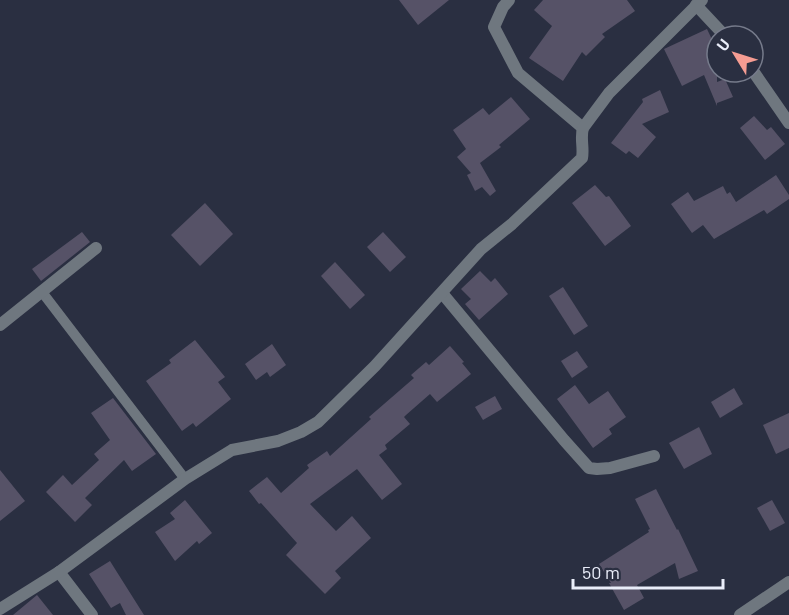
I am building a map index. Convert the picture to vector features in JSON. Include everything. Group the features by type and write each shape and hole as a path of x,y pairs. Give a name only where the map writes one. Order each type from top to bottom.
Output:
{"street":[{"path":"509,0 503,7 494,27 518,73 583,128"},
{"path":"0,609 60,572 185,479 232,450 278,441 318,422 375,366 481,249 512,224 582,158 583,128 609,93 699,3 716,24"},
{"path":"763,84 789,123"},
{"path":"0,325 96,248"},
{"path":"442,293 589,468 597,470 610,468 654,456"},
{"path":"60,572 92,615"},
{"path":"740,615 789,582"}],"lane":[{"path":"42,292 185,479"}],"building":[{"path":"399,0 449,0 418,25"},
{"path":"543,0 627,0 635,11 602,34 605,37 586,56 582,52 563,81 529,58 552,26 534,10"},
{"path":"705,30 705,77 704,75 682,86 664,49"},
{"path":"708,84 727,84 733,97 717,103 717,106"},
{"path":"660,90 669,112 642,124 656,137 638,158 629,151 626,154 611,143 643,102 642,99"},
{"path":"511,97 530,119 499,145 501,147 480,163 496,191 490,196 482,187 475,191 467,175 471,173 457,157 466,149 453,130 483,108 489,115"},
{"path":"754,116 767,130 771,127 785,144 765,160 740,128"},
{"path":"776,175 789,195 789,199 767,214 764,210 714,239 703,225 692,233 671,204 688,192 694,201 723,186 727,194 730,192 736,202"},
{"path":"595,185 606,197 609,196 631,226 605,246 572,203"},
{"path":"205,203 233,234 200,266 171,235"},
{"path":"82,232 90,242 41,281 32,269"},
{"path":"383,232 406,257 390,272 367,247"},
{"path":"335,262 365,295 350,309 321,276"},
{"path":"480,271 491,282 495,278 508,294 479,320 465,304 471,299 461,289"},
{"path":"563,287 588,326 574,335 549,296"},
{"path":"195,340 225,377 218,382 231,399 196,427 193,423 182,431 146,381 171,363 169,360"},
{"path":"272,344 286,365 270,377 267,372 256,380 245,364"},
{"path":"450,346 471,374 437,402 430,394 406,415 404,417 410,424 385,445 387,449 379,455 402,484 382,500 357,469 310,504 336,531 352,516 371,538 335,571 341,578 325,594 286,555 297,543 249,491 267,477 281,493 309,468 307,465 327,451 330,456 371,419 369,417 414,378 411,375 426,362 429,365"},
{"path":"577,351 588,367 572,378 561,361"},
{"path":"575,385 589,404 608,391 626,417 609,429 612,434 593,448 557,399"},
{"path":"734,388 743,404 720,418 711,402"},
{"path":"495,396 502,409 483,420 475,407"},
{"path":"113,398 156,454 132,471 124,460 85,498 92,505 75,522 46,492 63,475 72,485 99,460 94,454 110,440 91,413"},
{"path":"789,413 789,448 776,454 763,425"},
{"path":"699,427 712,454 684,469 669,443"},
{"path":"0,470 25,501 0,521"},
{"path":"656,489 698,571 679,579 675,563 637,585 644,598 624,610 599,564 649,532 650,529 635,499"},
{"path":"185,500 212,533 199,544 197,541 175,561 155,532 175,519 170,513"},
{"path":"772,500 785,523 770,531 757,508"},
{"path":"110,561 144,615 126,615 120,603 111,608 89,574"},
{"path":"37,595 53,615 13,615"}]}
